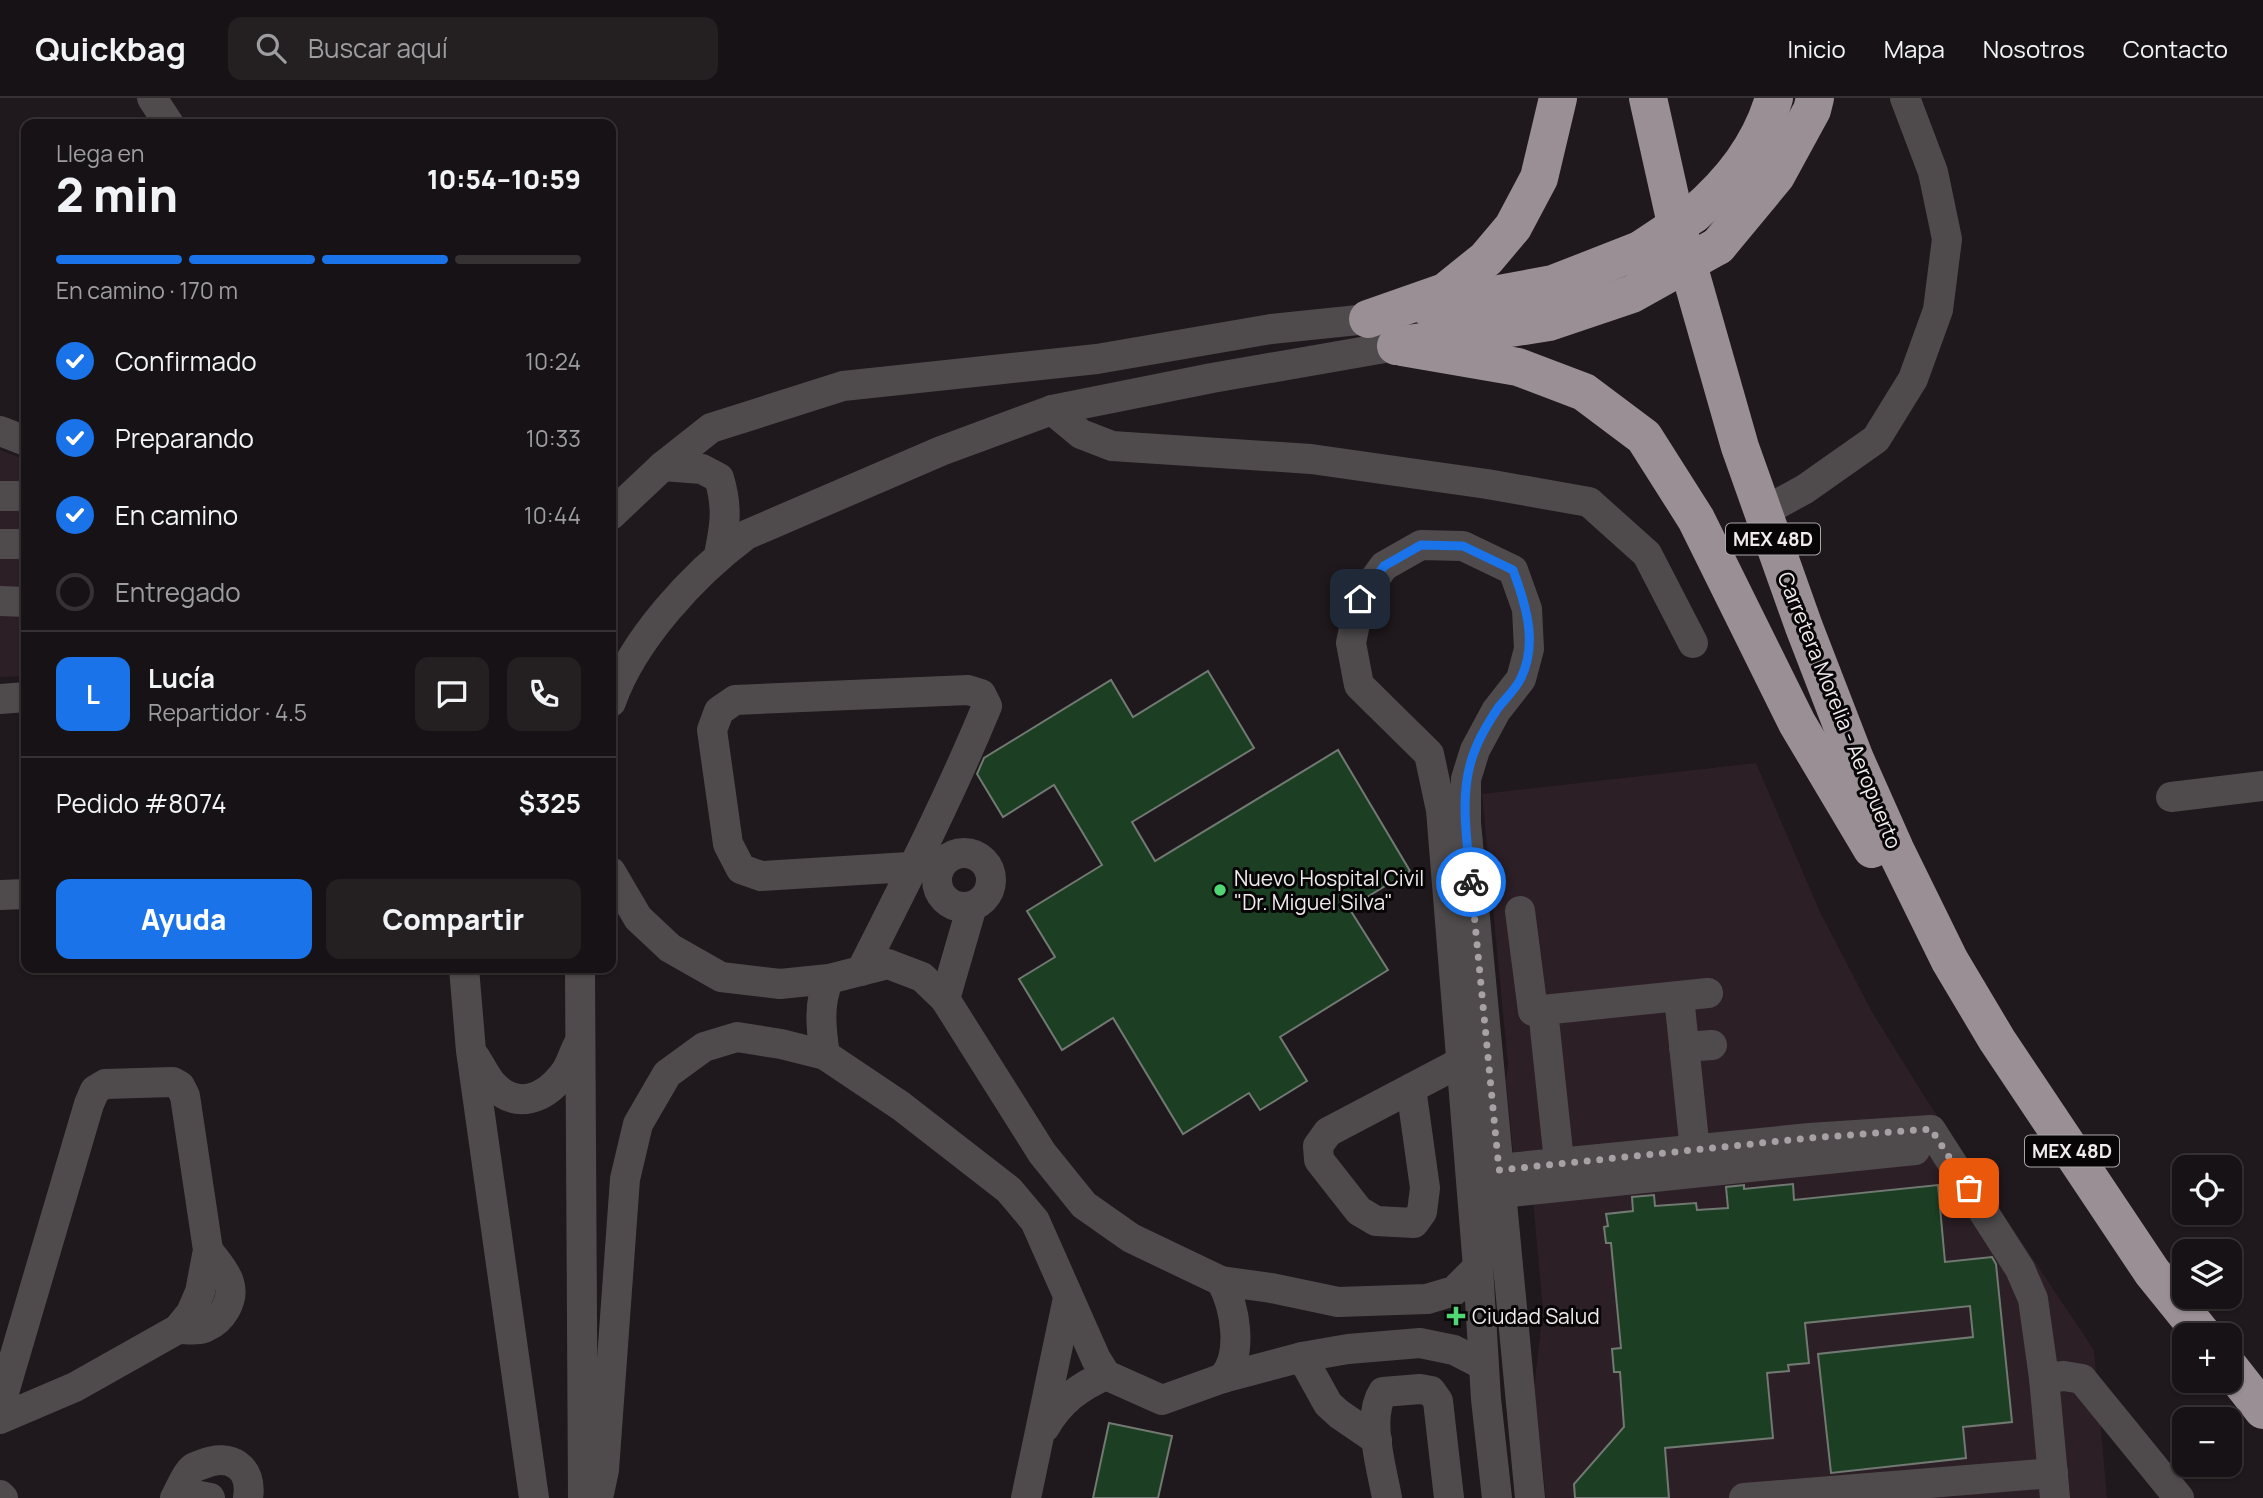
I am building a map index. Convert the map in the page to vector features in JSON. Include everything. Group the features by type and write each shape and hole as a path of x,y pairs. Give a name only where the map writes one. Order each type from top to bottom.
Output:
{"highway":[{"path":"1368,319 1445,292 1495,248 1513,227 1539,178 1558,98"},
{"name":"Carretera Morelia - Aeropuerto","path":"1648,98 1675,219 1740,447 1804,627 1855,759 1895,849 1950,961 1997,1040 2152,1272 2193,1323"},
{"path":"1368,319 1553,284 1640,250 1694,214 1719,193 1742,166 1763,127 1773,98"},
{"path":"1396,346 1549,322 1632,294 1718,246 1776,176 1812,110 1815,98"},
{"path":"1396,346 1517,367 1584,392 1644,437 1696,519 1797,723 1887,874 1950,961"},
{"path":"2242,1383 2263,1410"}],"street":[{"path":"152,98 166,119"},
{"path":"1763,512 1805,489 1875,439 1913,379 1938,310 1947,240 1933,172 1905,98"},
{"path":"616,507 711,428 843,386 1097,359 1270,329 1368,319"},
{"path":"616,688 661,615 719,555 746,535 941,451 1052,410 1212,378 1396,346"},
{"path":"1052,410 1082,434 1112,446 1311,458 1589,502 1647,554 1693,643"},
{"path":"0,431 21,439"},
{"path":"663,466 702,469 719,478 727,518 719,555"},
{"path":"0,496 21,496"},
{"path":"0,544 21,544"},
{"path":"1497,1498 1483,1365 1478,1267 1441,810 1429,754 1359,685 1350,643 1360,599 1384,566 1421,545 1463,546 1513,570 1527,609 1530,649 1521,679 1496,711 1475,750 1466,779 1465,823 1530,1498"},
{"path":"0,601 21,602"},
{"path":"932,826 937,862 937,883 945,901 963,908 981,902 991,886 989,867 975,854 965,852 937,862 761,876 741,869 728,844 712,730 719,711 734,700 968,690 981,694 987,706 932,826"},
{"path":"0,699 21,697"},
{"path":"2171,797 2263,786"},
{"path":"861,971 937,862 932,826"},
{"path":"616,881 638,918 670,948 721,977 780,984 830,979 888,964 922,977 945,999 1042,1153 1084,1205 1131,1238 1221,1281 1338,1302 1427,1299 1454,1291 1478,1267"},
{"path":"0,895 21,894"},
{"path":"945,999 972,906"},
{"path":"1520,911 1533,1011 1693,995 1702,1097 1696,1162"},
{"path":"465,973 471,1051 534,1498"},
{"path":"580,973 583,1498"},
{"path":"825,1055 820,1023 824,989 830,979"},
{"path":"1543,1010 1560,1175"},
{"path":"598,1498 605,1456 625,1179 638,1124 667,1074 704,1047 737,1037 825,1055 901,1106 1009,1190 1035,1221 1096,1359 1106,1375 1162,1400 1223,1378 1302,1357 1348,1349 1420,1343 1454,1350 1483,1365"},
{"path":"471,1051 493,1085 508,1097 532,1100 548,1090 564,1074 580,1040"},
{"path":"1411,1088 1425,1188 1422,1212 1414,1223 1376,1221 1359,1212 1319,1160 1318,1146 1328,1132 1411,1088 1461,1062"},
{"path":"0,1406 95,1090 105,1084 173,1082 180,1086 186,1096 208,1250 230,1284 229,1301 220,1319 204,1329 178,1329 75,1387 0,1419"},
{"path":"1500,1181 1811,1150 1943,1147 2020,1269 2033,1299 2054,1485 1744,1498"},
{"path":"1221,1281 1228,1294 1235,1333 1231,1369 1223,1378"},
{"path":"1027,1498 1068,1298"},
{"path":"1328,1404 1348,1349"},
{"path":"1302,1357 1328,1404 1377,1440"},
{"path":"1042,1433 1053,1413 1069,1396 1106,1375"},
{"path":"2044,1378 2064,1376 2082,1379 2179,1498"},
{"path":"1387,1498 1377,1440 1376,1412 1383,1392 1420,1389 1431,1391 1438,1401 1449,1498"},
{"path":"175,1498 191,1469 214,1460 230,1460 244,1471 250,1486 248,1498"},
{"path":"184,1498 210,1498"}],"shaded area":[{"path":"0,450 21,458 21,676 0,677"},
{"path":"1756,763 1820,912 1872,1012 1928,1102 2094,1350 2107,1498 1546,1498 1534,1389 1543,1309 1532,1190 1514,1162 1506,1080 1508,1065 1482,794"}],"building":[{"name":"Nuevo Hospital Civil \"Dr. Miguel Silva\"","path":"1208,671 1254,748 1132,822 1155,861 1338,750 1410,871 1349,908 1388,970 1280,1037 1307,1081 1260,1110 1249,1093 1183,1134 1113,1018 1062,1050 1019,979 1055,957 1027,911 1102,865 1054,785 1003,817 977,774 984,758 1111,680 1133,717"},
{"path":"1793,1184 1794,1200 1938,1185 1945,1262 1992,1257 1996,1264 2012,1422 1963,1427 1966,1458 1831,1473 1818,1354 1973,1337 1970,1306 1805,1323 1809,1363 1788,1365 1789,1371 1767,1373 1773,1438 1665,1448 1669,1498 1575,1498 1574,1484 1624,1427 1620,1372 1614,1372 1612,1349 1621,1348 1611,1243 1606,1243 1604,1227 1608,1226 1606,1214 1633,1211 1632,1197 1654,1195 1655,1206 1696,1203 1697,1210 1728,1208 1726,1187 1744,1185 1744,1189"},
{"path":"1109,1423 1172,1436 1158,1498 1093,1498"}],"way so far":[{"path":"1471,882 1499,1170 1810,1138 1931,1129 1969,1188"}],"place":[{"name":"Nuevo Hospital Civil \"Dr. Miguel Silva\"","path":"1220,890"},
{"name":"Ciudad Salud","path":"1456,1316"}],"route":[{"path":"1360,599 1384,566 1421,545 1463,546 1513,570 1527,609 1530,649 1521,679 1496,711 1475,750 1466,779 1465,823 1471,882"}]}
